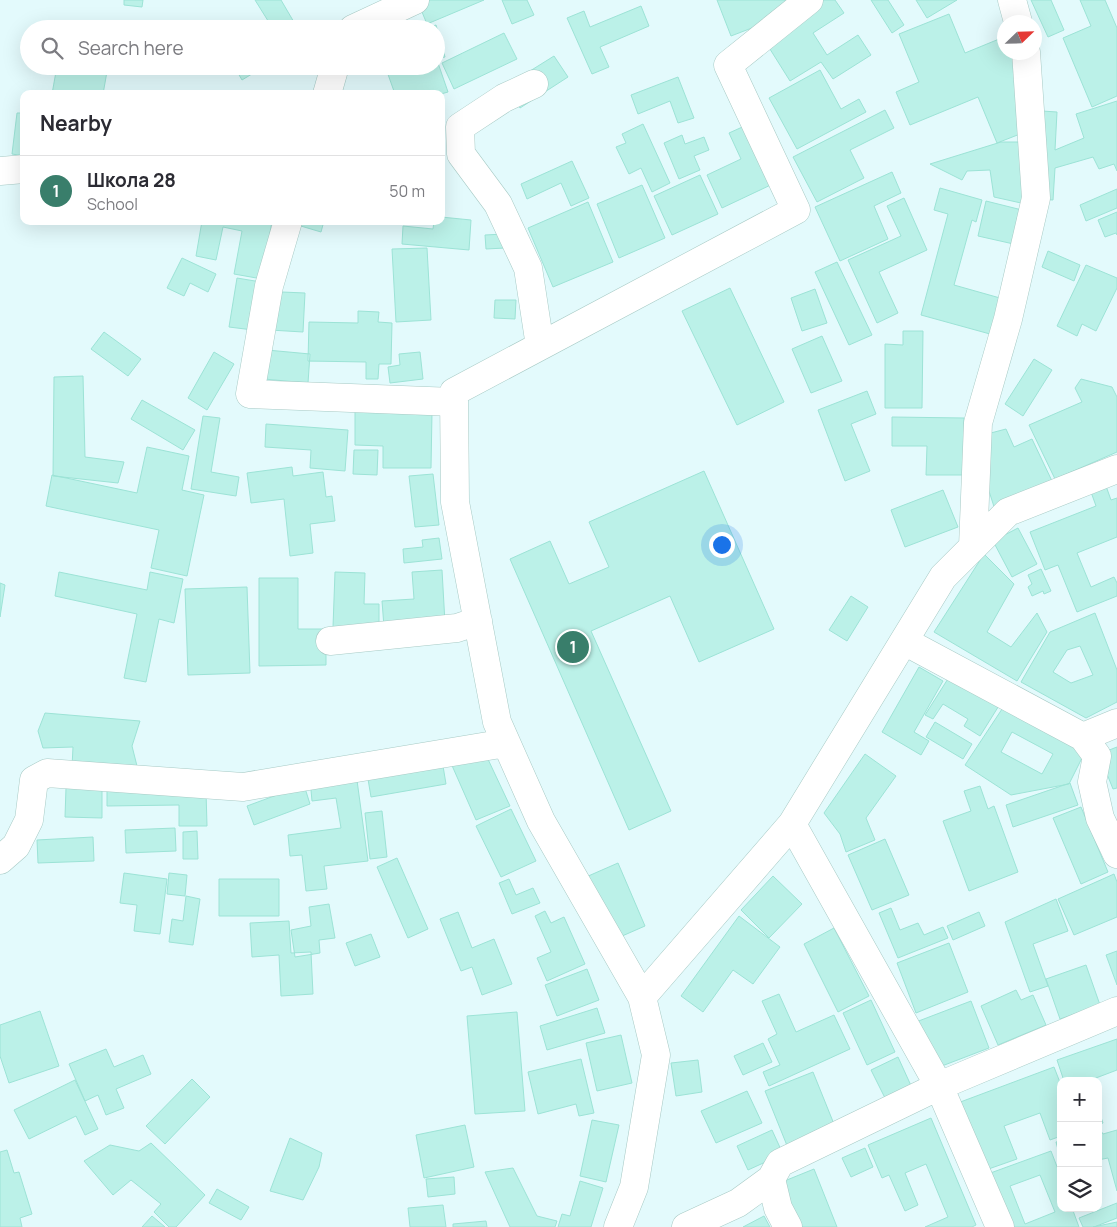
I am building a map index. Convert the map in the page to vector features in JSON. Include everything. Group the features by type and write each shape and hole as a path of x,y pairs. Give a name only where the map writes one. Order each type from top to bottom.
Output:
{"street":[{"path":"372,20 415,0"},
{"path":"618,1227 634,1187 656,1055 642,997 541,821 497,722 455,502 454,392 796,210 728,65 809,0"},
{"path":"1012,0 1016,15"},
{"path":"974,547 978,423 1008,319 1036,198 1027,60"},
{"path":"327,90 332,75"},
{"path":"534,84 504,98 460,127 461,154 498,204 528,268 540,346"},
{"path":"0,171 20,169"},
{"path":"287,225 269,286 250,394 454,402"},
{"path":"642,997 792,824 943,577 1008,512 1117,469"},
{"path":"330,641 456,628 478,621"},
{"path":"904,641 1083,737 1097,756 1092,782 1100,818 1117,854"},
{"path":"1083,737 1117,723"},
{"path":"0,860 16,846 29,820 34,780 48,773 243,787 506,743"},
{"path":"792,824 939,1086 1000,1227"},
{"path":"686,1227 738,1203 771,1179 780,1163 939,1086 1117,1011"},
{"path":"771,1179 778,1208 788,1227"}],"building":[{"path":"124,0 143,0 142,7 124,5"},
{"path":"255,0 281,0 293,20 268,20"},
{"path":"417,0 484,0 436,20 425,20"},
{"path":"502,0 527,0 534,15 512,24"},
{"path":"717,0 785,0 791,13 731,36"},
{"path":"823,0 835,0 844,13 813,33 827,55 858,35 871,55 833,79 821,62 790,81 763,38"},
{"path":"871,0 888,0 904,25 892,33"},
{"path":"916,0 957,0 927,18"},
{"path":"1031,0 1051,0 1064,30 1048,37 1042,24 1042,15 1038,15"},
{"path":"1080,0 1105,0 1117,28 1117,96 1092,107 1063,38 1091,26"},
{"path":"641,6 649,26 600,47 609,67 592,74 567,18 584,11 590,27"},
{"path":"949,14 965,53 997,40 997,60 1023,60 1038,127 997,143 978,97 910,125 896,92 919,82 899,34"},
{"path":"504,33 517,59 454,89 445,70 445,62"},
{"path":"554,56 568,77 520,108 506,86"},
{"path":"820,70 841,109 859,99 866,112 797,149 769,98"},
{"path":"55,75 106,75 104,90 53,90"},
{"path":"239,75 250,75 242,80"},
{"path":"388,75 442,75 448,92 445,93 445,90 394,90"},
{"path":"678,77 694,118 678,123 670,101 638,114 631,95"},
{"path":"1117,101 1117,171 1114,164 1099,169 1093,157 1055,168 1053,200 1038,199 1042,111 1057,112 1055,150 1084,138 1076,114"},
{"path":"885,110 894,128 850,150 864,178 817,202 793,157"},
{"path":"17,113 20,113 20,155 12,154"},
{"path":"643,124 670,183 652,192 641,168 629,174 616,147 626,143 622,134"},
{"path":"749,124 777,182 722,208 707,175 741,159 729,133"},
{"path":"682,135 685,144 704,137 709,150 694,156 700,170 679,179 664,143"},
{"path":"1001,142 1028,142 1030,205 994,197 990,170 967,171 962,180 930,164"},
{"path":"572,161 589,198 571,206 561,183 527,199 521,184"},
{"path":"892,172 901,193 874,206 888,239 840,261 815,207"},
{"path":"700,175 718,214 672,235 654,196"},
{"path":"642,185 665,238 619,258 597,204"},
{"path":"940,188 982,200 976,222 972,220 954,285 1000,298 990,334 921,315 948,214 934,210"},
{"path":"1117,189 1117,208 1086,221 1080,205"},
{"path":"904,198 927,250 879,272 898,313 877,323 848,260 901,236 887,206"},
{"path":"986,201 1026,211 1018,245 978,236"},
{"path":"588,202 613,262 553,287 528,228"},
{"path":"1117,212 1117,235 1116,233 1105,237 1098,220"},
{"path":"445,217 471,220 469,250 402,244 403,226 433,229 434,225 445,225"},
{"path":"201,225 271,225 262,279 234,274 242,231 223,227 216,260 196,256"},
{"path":"297,225 323,225 321,232"},
{"path":"504,234 505,248 486,249 485,235"},
{"path":"427,248 431,320 396,322 392,249"},
{"path":"1048,251 1080,265 1074,281 1042,267"},
{"path":"182,258 216,274 208,292 190,283 184,296 167,288"},
{"path":"837,262 872,335 849,345 815,272"},
{"path":"1086,265 1117,278 1117,288 1096,331 1082,324 1077,336 1057,326"},
{"path":"237,278 261,282 253,330 229,327"},
{"path":"730,288 784,402 737,425 682,311"},
{"path":"815,289 827,323 802,331 791,298"},
{"path":"282,292 305,293 303,332 270,330"},
{"path":"495,300 516,300 515,319 494,318"},
{"path":"358,311 379,312 378,322 392,323 391,364 379,364 378,379 366,379 366,362 308,361 309,322 358,323"},
{"path":"903,331 923,331 922,408 885,408 885,344 903,345"},
{"path":"104,332 141,359 128,376 91,349"},
{"path":"822,336 842,381 811,393 792,349"},
{"path":"267,350 310,354 308,383 264,379"},
{"path":"214,352 234,364 207,410 188,398"},
{"path":"420,352 423,379 390,383 388,367 400,365 399,354"},
{"path":"1034,359 1052,370 1023,416 1005,404"},
{"path":"83,376 85,457 124,462 118,483 53,476 54,377"},
{"path":"1081,379 1112,387 1117,397 1117,452 1055,479 1029,425 1082,402 1075,388"},
{"path":"867,391 876,414 851,424 870,471 845,481 818,410"},
{"path":"142,400 195,430 183,450 131,419"},
{"path":"355,411 432,412 431,468 383,468 383,446 355,445"},
{"path":"203,416 220,418 211,472 239,477 236,496 191,489"},
{"path":"892,417 964,418 964,475 926,475 927,446 892,446"},
{"path":"266,424 348,430 345,471 310,468 311,450 265,447"},
{"path":"1006,429 1014,447 1032,439 1052,481 997,516 981,466 987,434"},
{"path":"147,447 189,456 182,490 204,495 187,576 151,568 159,530 46,506 52,475 137,493"},
{"path":"354,450 378,450 377,475 353,474"},
{"path":"292,467 293,476 323,472 326,497 332,496 335,521 310,524 313,553 290,556 284,499 251,503 247,473"},
{"path":"704,471 774,629 699,662 670,596 591,631 671,811 629,830 510,559 550,541 569,584 609,567 589,522"},
{"path":"433,474 439,525 415,527 409,476"},
{"path":"1106,486 1111,500 1117,498 1117,537 1077,553 1091,587 1114,577 1117,583 1117,596 1077,612 1058,565 1045,570 1030,532 1096,506 1091,492"},
{"path":"943,490 958,527 905,547 891,510"},
{"path":"1018,528 1037,564 1012,577 993,541"},
{"path":"439,538 442,559 404,563 403,549 423,547 422,540"},
{"path":"984,554 1014,584 987,632 1011,647 1037,613 1047,632 1017,681 934,632"},
{"path":"1041,569 1051,591 1044,594 1043,591 1032,596 1028,587 1032,584 1028,575"},
{"path":"442,570 445,623 384,627 382,601 414,599 412,572"},
{"path":"59,572 147,590 150,572 183,579 174,623 159,619 146,682 124,678 137,614 55,596"},
{"path":"335,572 365,573 364,604 379,604 379,629 333,627"},
{"path":"259,578 298,578 298,629 326,629 326,665 259,666"},
{"path":"0,583 5,585 0,617"},
{"path":"247,587 250,673 188,675 185,589"},
{"path":"851,596 868,607 847,641 829,630"},
{"path":"1095,613 1117,670 1117,702 1086,718 1021,682 1050,632","holes":["1080,646 1093,675 1071,683 1053,672 1067,650"]},
{"path":"919,667 943,681 914,732 929,741 921,755 882,732"},
{"path":"951,674 1000,704 980,736 964,726 968,719 943,704 933,719 925,715"},
{"path":"1006,703 1086,750 1069,784 1011,795 965,765","holes":["1012,732 1053,754 1042,774 1001,752"]},
{"path":"45,713 140,721 132,746 137,766 72,767 73,747 43,748 38,731"},
{"path":"935,722 972,744 963,759 926,737"},
{"path":"1117,747 1117,788 1113,789 1099,754"},
{"path":"865,754 896,776 866,818 875,840 846,852 840,834 824,813"},
{"path":"486,755 510,806 476,820 450,761"},
{"path":"442,760 446,784 371,797 367,773"},
{"path":"356,773 368,861 324,866 327,889 306,891 302,855 290,856 288,835 341,828 336,798 312,801 310,779"},
{"path":"107,779 206,791 207,826 179,826 179,805 107,806"},
{"path":"1070,783 1078,805 1013,827 1006,805"},
{"path":"304,785 310,804 254,825 247,806"},
{"path":"980,786 988,809 994,806 1018,872 969,891 943,821 971,811 964,791"},
{"path":"66,788 102,789 102,818 65,817"},
{"path":"1081,807 1108,872 1081,884 1053,818"},
{"path":"511,809 536,861 501,877 476,826"},
{"path":"382,811 387,857 370,859 365,813"},
{"path":"175,828 176,851 126,853 125,830"},
{"path":"197,831 198,859 183,859 183,832"},
{"path":"93,837 94,861 38,863 37,840"},
{"path":"885,839 909,895 872,910 848,855"},
{"path":"397,858 428,929 408,938 377,867"},
{"path":"618,863 645,926 613,940 586,877"},
{"path":"124,873 167,879 160,934 134,931 137,905 120,903"},
{"path":"169,873 187,875 185,896 167,894"},
{"path":"1114,874 1117,882 1117,917 1074,935 1058,899"},
{"path":"773,876 802,904 769,938 741,910"},
{"path":"219,879 279,879 279,916 219,916"},
{"path":"509,879 516,895 533,888 540,903 512,914 499,883"},
{"path":"186,896 200,899 193,945 169,942 172,919 183,921"},
{"path":"1056,899 1068,931 1033,944 1048,986 1030,992 1005,922"},
{"path":"329,904 335,938 319,940 320,953 295,957 291,930 311,926 309,907"},
{"path":"891,908 900,930 918,923 924,935 943,927 948,938 898,958 879,913"},
{"path":"545,911 551,923 564,917 585,964 547,981 537,958 551,952 535,916"},
{"path":"458,912 472,948 494,939 512,984 482,995 472,967 461,971 440,919"},
{"path":"979,912 985,926 953,940 947,926"},
{"path":"739,916 780,947 753,984 733,970 703,1012 681,996"},
{"path":"289,921 291,953 311,952 313,994 281,996 279,955 252,957 250,923"},
{"path":"834,928 869,996 838,1012 804,944"},
{"path":"371,934 380,957 355,966 346,943"},
{"path":"949,943 968,992 916,1013 897,963"},
{"path":"1117,951 1117,985 1106,955"},
{"path":"1086,965 1100,1005 1060,1019 1046,979"},
{"path":"587,969 599,1000 557,1016 545,985"},
{"path":"1016,990 1021,1000 1033,995 1046,1025 998,1045 981,1006"},
{"path":"779,994 796,1032 834,1015 850,1049 769,1086 763,1072 780,1065 768,1039 777,1034 762,1001"},
{"path":"871,1000 895,1052 867,1065 843,1013"},
{"path":"971,1001 989,1048 934,1069 916,1022"},
{"path":"597,1008 605,1033 547,1050 540,1026"},
{"path":"40,1011 59,1066 9,1083 0,1056 0,1025"},
{"path":"517,1012 525,1111 475,1114 467,1016"},
{"path":"621,1035 632,1083 597,1091 586,1043"},
{"path":"1117,1039 1117,1070 1099,1077 1063,1077 1057,1060"},
{"path":"763,1043 772,1062 743,1075 734,1056"},
{"path":"106,1049 114,1067 143,1055 151,1074 116,1089 124,1108 106,1115 98,1095 85,1101 69,1064"},
{"path":"898,1057 913,1090 887,1102 871,1070"},
{"path":"581,1059 594,1113 579,1116 576,1104 538,1114 528,1072"},
{"path":"698,1060 702,1092 676,1096 671,1063"},
{"path":"1054,1067 1058,1077 1057,1137 1050,1140 1040,1113 1004,1126 1017,1159 980,1172 955,1104"},
{"path":"813,1072 836,1129 788,1148 765,1091"},
{"path":"192,1079 210,1097 165,1144 146,1126"},
{"path":"75,1080 98,1129 85,1135 76,1116 29,1139 14,1110"},
{"path":"747,1091 762,1123 716,1143 701,1111"},
{"path":"931,1118 976,1225 972,1227 925,1227 948,1217 926,1164 905,1173 918,1205 905,1211 889,1175 882,1178 868,1145"},
{"path":"592,1120 619,1125 606,1182 580,1176"},
{"path":"465,1125 474,1167 424,1178 416,1135"},
{"path":"772,1130 783,1154 748,1170 737,1146"},
{"path":"1117,1130 1117,1191 1108,1158 1102,1159 1102,1132 1103,1134"},
{"path":"290,1138 322,1153 319,1167 303,1200 270,1191"},
{"path":"151,1143 205,1195 176,1227 169,1227 154,1212 161,1204 131,1180 113,1195 84,1161 110,1145 139,1151"},
{"path":"865,1148 873,1167 851,1177 842,1158"},
{"path":"7,1150 14,1173 19,1172 32,1214 20,1218 22,1227 0,1227 0,1152"},
{"path":"1051,1151 1057,1167 1057,1212 1073,1212 1079,1227 1004,1227 985,1175","holes":["1040,1175 1055,1212 1025,1224 1010,1186"]},
{"path":"513,1168 537,1216 557,1221 555,1227 510,1227 485,1172"},
{"path":"814,1169 837,1227 795,1227 777,1184"},
{"path":"454,1177 455,1194 428,1197 426,1179"},
{"path":"580,1181 603,1188 591,1227 558,1227 562,1214 570,1216"},
{"path":"217,1189 249,1207 241,1220 209,1203"},
{"path":"1117,1203 1117,1218 1094,1227 1083,1227 1079,1218 1094,1212 1102,1212 1102,1209"},
{"path":"443,1205 446,1227 410,1227 408,1208"},
{"path":"152,1216 165,1227 142,1227"},
{"path":"764,1216 770,1227 743,1227"},
{"path":"486,1221 487,1227 453,1227 453,1224"},
{"path":"1117,1222 1117,1227 1093,1227"}],"place":[{"name":"Школа 28","path":"573,647"}]}
